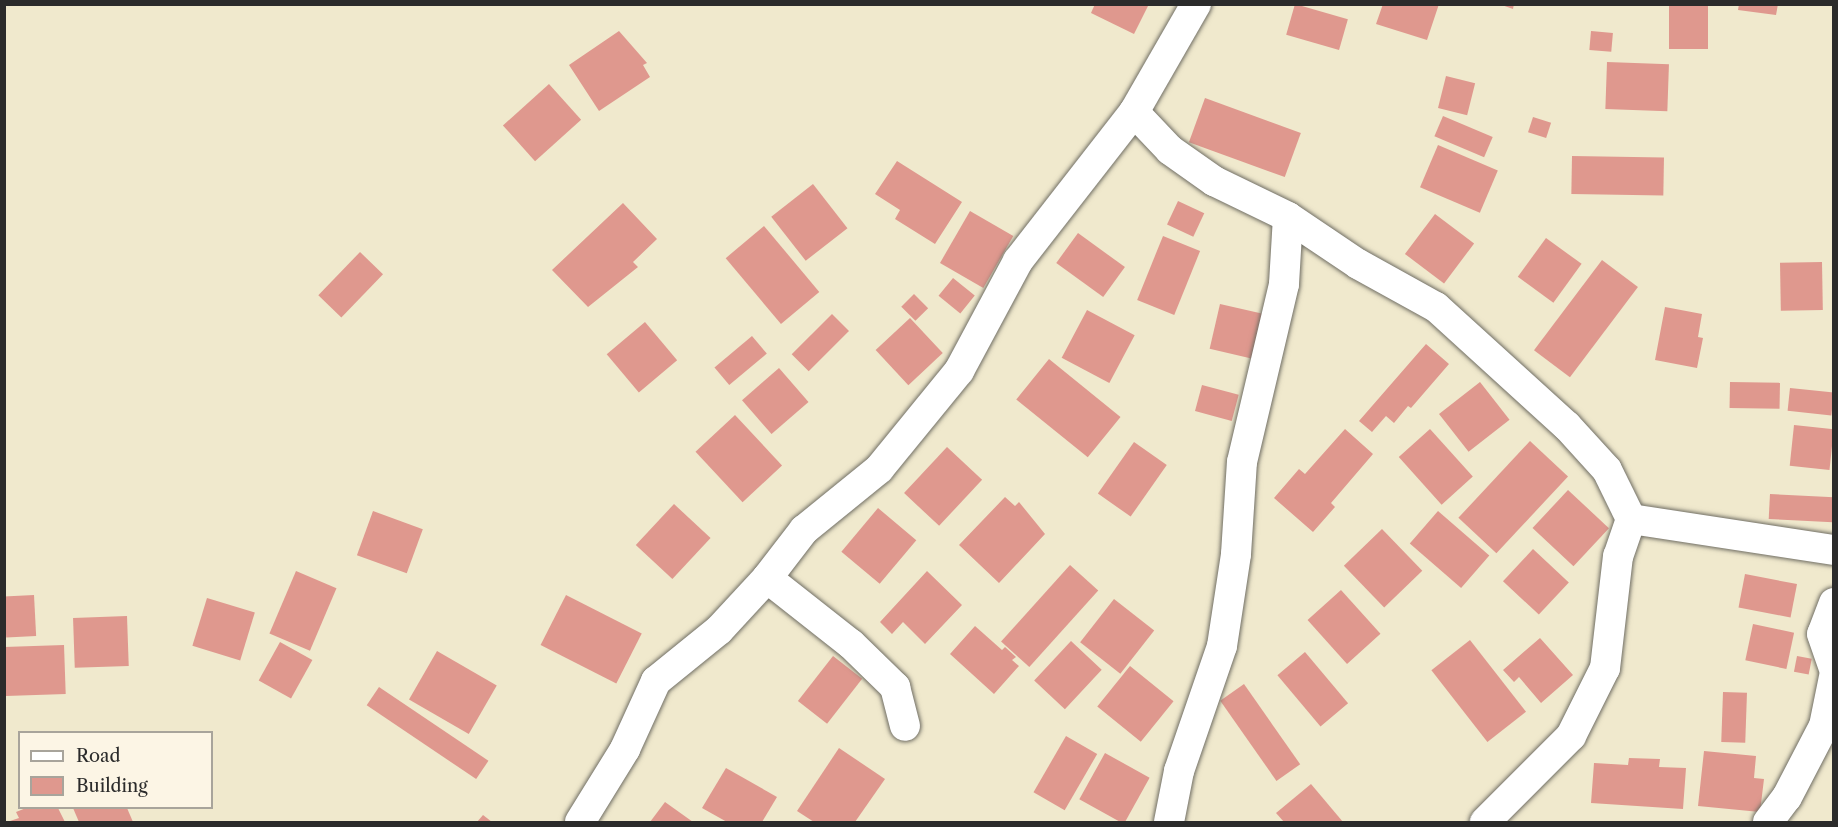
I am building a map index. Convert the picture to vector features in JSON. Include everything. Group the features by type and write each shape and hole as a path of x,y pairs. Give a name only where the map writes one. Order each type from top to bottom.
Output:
{"street":[{"path":"580,822 625,749 656,681 719,630 767,578 804,530 879,469 959,371 1018,261 1134,112 1196,4"},
{"path":"1134,112 1170,150 1214,181 1288,217 1358,264 1436,307 1567,426 1607,470 1631,519 1618,556 1605,668 1571,736 1485,822"},
{"path":"1169,822 1179,771 1222,646 1236,554 1242,462 1253,401 1284,284 1288,217"},
{"path":"1631,519 1833,550"},
{"path":"767,578 851,644 896,687 905,726"},
{"path":"1833,603 1822,634 1833,669"},
{"path":"1768,822 1787,797 1824,726 1833,677"}],"building":[{"path":"1095,4 1149,4 1134,34 1091,13"},
{"path":"1295,4 1348,19 1339,50 1286,35"},
{"path":"1383,4 1439,4 1427,40 1376,24"},
{"path":"1499,4 1514,4 1513,9"},
{"path":"1669,4 1708,4 1708,49 1669,49"},
{"path":"1739,4 1778,4 1776,15 1738,10"},
{"path":"619,31 647,63 643,65 650,77 599,111 569,65"},
{"path":"1591,31 1613,33 1611,52 1589,50"},
{"path":"1607,62 1669,64 1667,111 1605,109"},
{"path":"1446,76 1475,83 1467,115 1438,108"},
{"path":"549,84 581,120 535,161 503,125"},
{"path":"1205,98 1301,133 1285,177 1189,142"},
{"path":"1443,116 1493,137 1484,157 1434,136"},
{"path":"1533,117 1551,123 1546,138 1528,132"},
{"path":"1438,145 1498,170 1480,213 1420,187"},
{"path":"1572,156 1664,158 1663,196 1571,194"},
{"path":"897,161 962,202 935,244 895,219 900,210 875,194"},
{"path":"813,184 847,228 806,261 771,217"},
{"path":"1178,201 1204,213 1193,237 1167,225"},
{"path":"623,203 657,239 633,262 638,267 588,307 552,270"},
{"path":"970,211 1013,236 983,288 940,263"},
{"path":"1435,214 1474,243 1444,283 1405,254"},
{"path":"764,226 819,292 781,324 726,258"},
{"path":"1078,233 1125,267 1103,297 1056,263"},
{"path":"1163,236 1200,251 1174,315 1137,300"},
{"path":"1546,238 1582,264 1553,303 1518,277"},
{"path":"360,252 383,274 341,317 318,295"},
{"path":"1602,260 1638,287 1570,377 1534,350"},
{"path":"1822,262 1823,310 1781,311 1780,263"},
{"path":"953,278 975,296 960,313 939,296"},
{"path":"914,294 928,308 915,321 901,307"},
{"path":"1220,304 1264,314 1253,359 1210,349"},
{"path":"1665,307 1702,314 1698,337 1703,338 1697,368 1655,360"},
{"path":"1087,310 1135,335 1109,383 1062,358"},
{"path":"832,314 849,331 809,371 792,354"},
{"path":"910,318 943,353 908,385 876,350"},
{"path":"645,322 677,360 639,392 607,354"},
{"path":"752,336 767,354 729,385 714,367"},
{"path":"1426,344 1449,364 1411,408 1408,406 1394,423 1386,416 1372,432 1359,421"},
{"path":"1049,359 1120,417 1088,457 1016,399"},
{"path":"779,368 809,402 772,434 742,400"},
{"path":"1480,382 1510,420 1469,452 1439,414"},
{"path":"1730,382 1780,383 1780,409 1730,408"},
{"path":"1202,385 1239,395 1232,421 1195,411"},
{"path":"1790,388 1834,393 1831,415 1788,411"},
{"path":"735,415 782,465 743,502 696,452"},
{"path":"1794,425 1834,429 1829,470 1790,466"},
{"path":"1345,429 1373,454 1331,503 1335,507 1313,532 1274,498 1299,469 1305,474"},
{"path":"1430,429 1473,477 1442,505 1399,457"},
{"path":"1530,441 1568,476 1496,553 1458,518"},
{"path":"1134,442 1167,465 1131,517 1098,494"},
{"path":"947,447 982,480 939,526 904,493"},
{"path":"1568,490 1609,528 1573,566 1533,528"},
{"path":"1770,494 1834,497 1833,522 1769,519"},
{"path":"1005,497 1015,506 1019,502 1045,534 999,583 959,545"},
{"path":"674,504 711,538 672,579 636,545"},
{"path":"878,508 916,540 880,584 841,552"},
{"path":"373,511 423,529 407,573 357,555"},
{"path":"1438,511 1489,556 1461,588 1410,543"},
{"path":"1382,529 1422,571 1384,608 1344,566"},
{"path":"1533,549 1569,582 1539,615 1503,581"},
{"path":"1070,565 1098,590 1029,667 1001,642"},
{"path":"296,571 337,588 310,651 269,634"},
{"path":"927,571 962,605 925,644 903,622 892,634 880,622"},
{"path":"1745,574 1797,584 1791,617 1739,607"},
{"path":"1341,590 1380,634 1347,664 1308,620"},
{"path":"34,595 36,636 6,638 4,597"},
{"path":"566,595 642,634 616,683 541,645"},
{"path":"207,598 255,613 240,660 192,646"},
{"path":"1114,599 1154,630 1120,674 1080,642"},
{"path":"127,616 129,666 75,668 73,618"},
{"path":"1753,624 1794,633 1786,669 1745,660"},
{"path":"975,626 1002,650 1005,647 1016,657 1012,660 1019,666 994,694 950,654"},
{"path":"1540,638 1573,675 1541,703 1519,677 1514,682 1503,670"},
{"path":"1470,640 1526,712 1487,742 1431,670"},
{"path":"1071,641 1102,670 1065,709 1034,680"},
{"path":"280,642 312,660 291,698 259,680"},
{"path":"64,645 66,694 6,696 4,647"},
{"path":"437,651 497,686 469,734 409,699"},
{"path":"1305,652 1348,703 1320,726 1277,675"},
{"path":"833,656 862,679 827,724 798,701"},
{"path":"1797,656 1812,659 1809,675 1794,672"},
{"path":"1130,666 1174,701 1141,742 1097,706"},
{"path":"1244,684 1300,764 1276,781 1220,701"},
{"path":"379,687 488,761 476,779 367,705"},
{"path":"1723,692 1747,693 1745,743 1721,742"},
{"path":"1066,736 1097,754 1065,810 1034,792"},
{"path":"839,748 885,779 855,822 814,822 797,811"},
{"path":"1704,751 1756,756 1754,778 1764,779 1760,812 1698,806"},
{"path":"1105,753 1150,778 1125,822 1120,822 1079,799"},
{"path":"1629,758 1660,759 1659,767 1686,768 1683,809 1591,803 1594,763 1628,765"},
{"path":"726,768 777,797 762,822 727,822 702,808"},
{"path":"1311,784 1343,822 1284,822 1276,813"},
{"path":"665,802 693,822 650,822"},
{"path":"24,809 58,809 65,822 7,822 19,818 16,812"},
{"path":"73,809 127,809 133,822 79,822"},
{"path":"483,815 492,822 477,822"}]}
